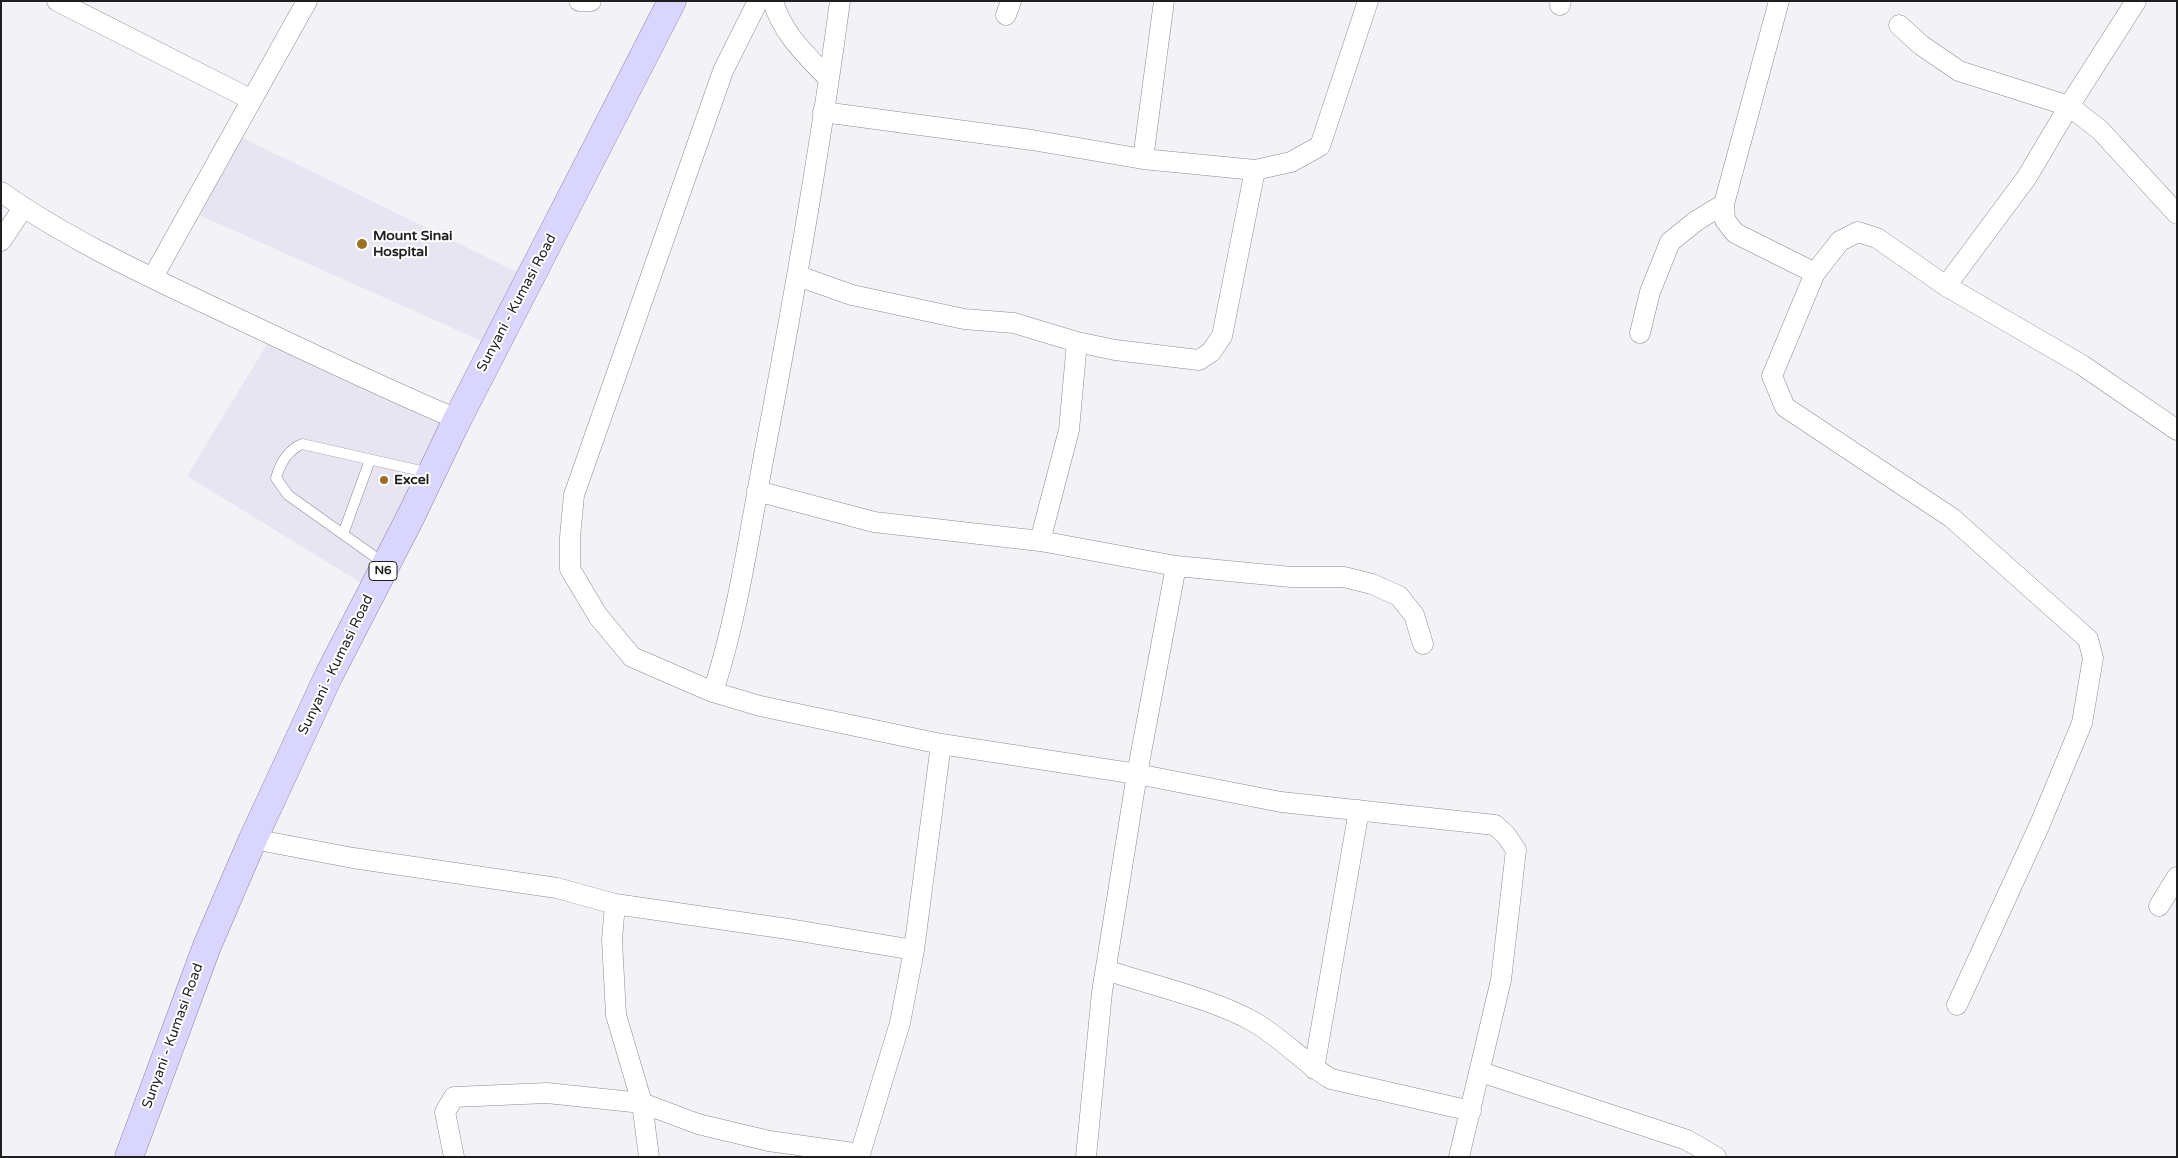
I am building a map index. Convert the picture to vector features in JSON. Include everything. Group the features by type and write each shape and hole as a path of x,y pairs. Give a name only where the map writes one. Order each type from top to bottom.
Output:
{"main road":[{"name":"Sunyani - Kumasi Road","path":"129,1157 207,946 253,839 329,676 386,565 457,419 672,1"}],"street":[{"path":"57,1 252,100"},
{"path":"153,277 307,1"},
{"path":"579,1 590,1"},
{"path":"758,1 733,48 720,80 574,494 570,537 570,569 598,616 632,656 713,692 760,706 941,744 1137,774 1281,802 1496,825 1506,835 1516,850 1501,980 1459,1157"},
{"path":"773,1 776,14 791,39 828,78"},
{"path":"713,692 722,666 748,549 757,491 798,276 840,1"},
{"path":"1143,159 1164,1"},
{"path":"823,112 1032,140 1143,159 1255,170 1290,162 1320,146 1368,1"},
{"path":"1779,1 1724,204 1725,220 1735,233 1815,273"},
{"path":"1946,286 2027,177 2068,106 2136,1"},
{"path":"1899,25 1921,45 1959,71 2068,106 2100,130 2177,214"},
{"path":"798,276 852,295 964,319 1014,324 1077,342 1115,350 1199,360 1211,352 1222,336 1255,170"},
{"path":"1,192 23,208 153,277 387,389 457,419"},
{"path":"1640,332 1650,292 1670,242 1696,221 1724,204"},
{"path":"1,241 23,208"},
{"path":"1957,1006 2040,824 2082,723 2093,658 2088,639 1952,518 1785,407 1772,376 1815,273 1840,241 1858,232 1877,238 1946,286 2082,365 2177,430"},
{"path":"1040,541 1069,430 1077,342"},
{"path":"757,491 874,522 1040,541 1176,566 1291,577 1344,578 1372,584 1398,596 1414,615 1423,644"},
{"path":"1086,1157 1095,1049 1106,970 1137,774 1176,566"},
{"path":"454,1157 444,1112 454,1097 547,1093 642,1103 698,1124 760,1139 865,1156 900,1023 914,950 941,744"},
{"path":"1314,1069 1359,810"},
{"path":"253,839 353,858 557,888 615,904 914,950"},
{"path":"2159,906 2177,877"},
{"path":"615,904 612,940 616,1015 642,1103 649,1157"},
{"path":"1106,970 1219,1007 1254,1022 1285,1044 1314,1069 1331,1079 1471,1111"},
{"path":"1480,1072 1687,1140 1716,1157"}],"lane":[{"path":"386,565 288,494 276,478 278,473 287,455 294,447 302,444 431,474"},
{"path":"343,534 370,460"}],"shaded area":[{"name":"Mount Sinai Hospital","path":"241,137 519,273 486,343 199,215"},
{"path":"267,344 445,425 363,584 187,476"}],"place":[{"name":"Mount Sinai Hospital","path":"362,244"},
{"name":"Excel","path":"384,480"}]}
